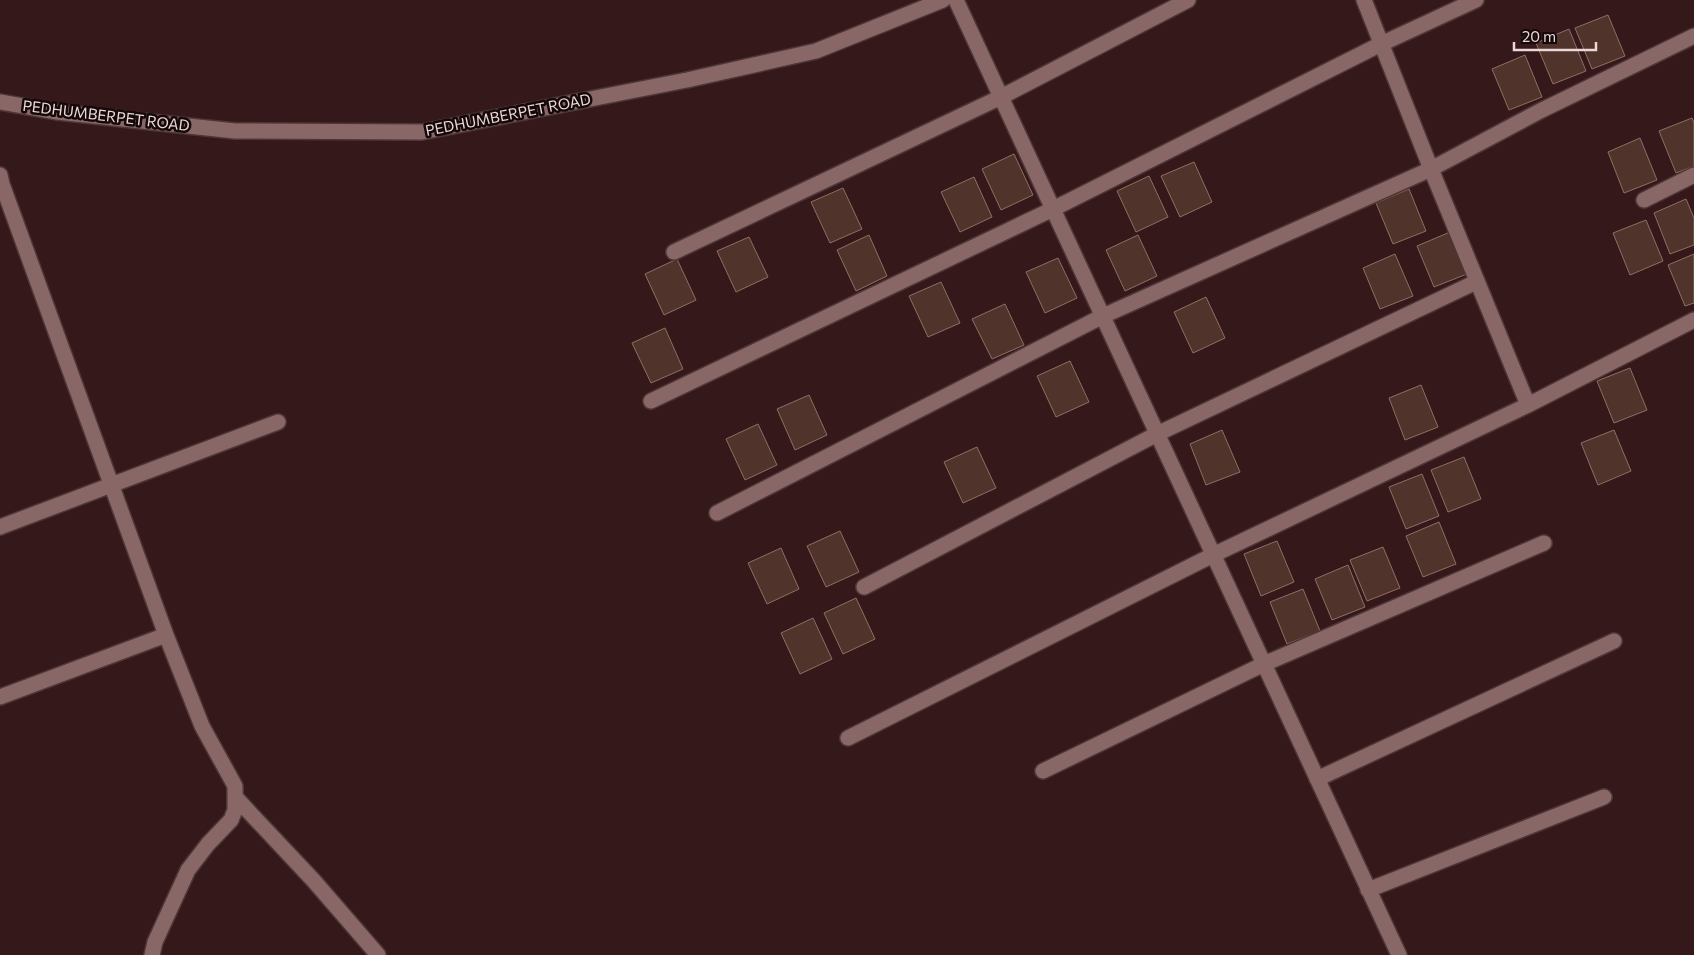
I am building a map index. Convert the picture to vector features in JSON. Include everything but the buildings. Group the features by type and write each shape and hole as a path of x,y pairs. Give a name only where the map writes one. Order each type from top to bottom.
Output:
{"street":[{"name":"PEDHUMBERPET ROAD","path":"0,102 57,112 235,131 422,132 687,80 816,52 943,0"},
{"path":"956,0 1399,955"},
{"path":"674,252 1001,97 1188,0"},
{"path":"1364,0 1430,169 1528,406"},
{"path":"651,401 1053,209 1381,44 1476,0"},
{"path":"717,513 1103,316 1430,169 1540,111 1694,36"},
{"path":"1644,200 1694,175"},
{"path":"1,181 166,635 202,726 236,786 236,810 231,820 208,844 188,870 155,942 152,955"},
{"path":"864,587 1157,434 1476,282"},
{"path":"848,738 1213,555 1528,406 1694,320"},
{"path":"0,527 278,422"},
{"path":"1043,771 1264,664 1544,543"},
{"path":"0,697 166,635"},
{"path":"1318,779 1614,641"},
{"path":"1368,890 1604,797"},
{"path":"236,799 314,881 378,955"}]}
